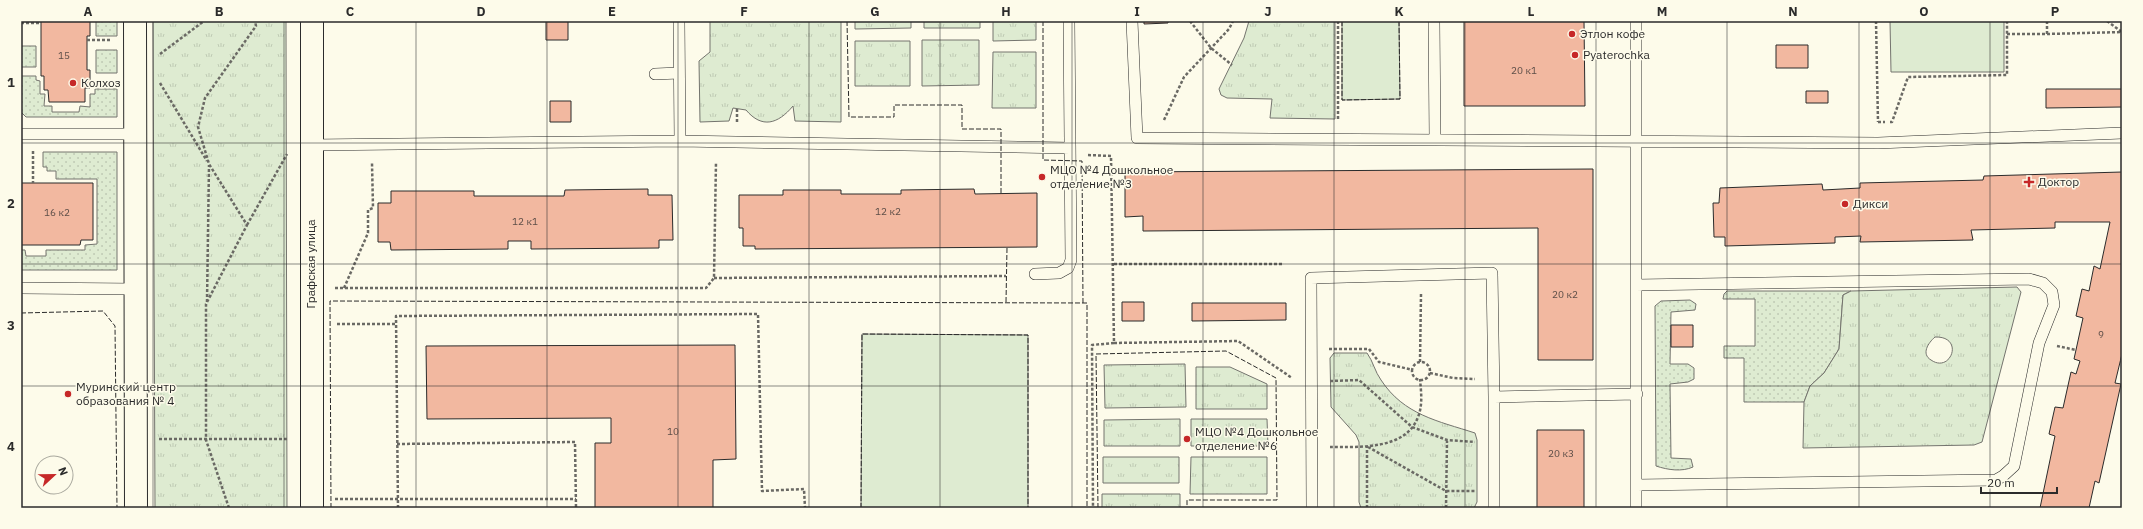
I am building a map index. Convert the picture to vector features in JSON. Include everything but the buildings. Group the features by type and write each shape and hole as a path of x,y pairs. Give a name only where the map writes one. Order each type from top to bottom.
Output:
{"street":[{"path":"135,21 136,508"},
{"name":"Графская улица","path":"312,21 312,508"}],"lane":[{"path":"680,21 680,141"},
{"path":"1035,274 1059,273 1068,268 1070,264 1069,21"},
{"path":"1132,21 1136,138 1878,143 2122,133"},
{"path":"1434,21 1435,140"},
{"path":"1636,21 1636,508"},
{"path":"655,74 679,73"},
{"path":"21,134 135,134"},
{"path":"311,145 680,141 1070,148"},
{"path":"1312,508 1311,278 1492,273 1494,508"},
{"path":"1636,285 2029,279 2043,283 2052,292 2054,305 2039,343 2014,466 1996,480 1636,485"},
{"path":"21,288 135,289"},
{"path":"1494,397 1636,394"}],"path":[{"path":"155,58 204,21"},
{"path":"229,508 206,440 208,164 198,127 205,98 256,26 255,21"},
{"path":"1190,21 1211,48 1232,65"},
{"path":"1162,138 1162,125 1184,77 1211,48 1233,21"},
{"path":"1338,21 1338,140"},
{"path":"1876,21 1877,125"},
{"path":"1892,122 1908,77 2007,75 2007,21"},
{"path":"2047,21 2047,34"},
{"path":"2107,21 2122,32"},
{"path":"21,23 40,23"},
{"path":"2007,34 2122,32"},
{"path":"87,40 113,40"},
{"path":"157,76 208,164 247,225"},
{"path":"32,149 33,183"},
{"path":"206,304 247,225 289,152"},
{"path":"1093,155 1111,156 1114,264 1114,344"},
{"path":"330,288 706,288 714,278 716,162"},
{"path":"344,288 368,233 368,210 373,208 372,163"},
{"path":"1114,264 1282,264"},
{"path":"714,278 1006,276"},
{"path":"1420,289 1420,362"},
{"path":"398,508 396,316 758,314 762,491 804,489 805,508"},
{"path":"331,324 396,324"},
{"path":"1093,508 1092,345 1238,341 1298,381"},
{"path":"1327,349 1369,349 1379,362 1413,370"},
{"path":"1420,362 1416,363 1413,370 1415,376 1420,379 1424,379 1430,373"},
{"path":"1420,362 1428,365 1430,373"},
{"path":"1430,373 1453,378 1480,379"},
{"path":"1325,447 1368,447 1393,442 1412,427 1419,415 1421,400 1420,379"},
{"path":"1326,381 1359,380 1412,427 1447,440 1481,442"},
{"path":"158,439 289,439"},
{"path":"1446,508 1447,440"},
{"path":"398,444 575,442 576,508"},
{"path":"1368,447 1446,491 1480,491"},
{"path":"1367,508 1368,447"},
{"path":"331,499 576,499"}],"green space":[{"path":"96,21 117,21 117,36 96,36"},
{"path":"153,21 286,21 287,508 155,508"},
{"path":"710,21 841,21 841,122 795,121 793,106 782,117 770,122 758,120 746,110 733,108 729,121 700,122 699,61 710,52"},
{"path":"855,21 911,21 911,28 855,29"},
{"path":"924,21 980,21 980,28 924,28"},
{"path":"993,21 1036,21 1036,40 993,41"},
{"path":"1249,21 1335,21 1335,119 1270,118 1272,99 1227,98 1221,95 1219,89 1244,38"},
{"path":"1342,21 1399,21 1400,99 1342,100"},
{"path":"1890,21 2004,21 2004,72 1891,72"},
{"path":"922,40 979,40 979,85 922,86"},
{"path":"855,41 910,41 910,86 855,86"},
{"path":"21,46 36,46 36,67 21,67"},
{"path":"96,50 117,50 117,73 96,73"},
{"path":"993,52 1036,52 1036,108 992,108"},
{"path":"21,76 36,76 36,80 40,81 40,94 45,94 44,106 52,106 52,112 79,112 80,106 90,107 90,94 95,94 95,89 117,89 117,117 26,117 21,112"},
{"path":"43,152 117,152 117,270 21,270 21,250 25,250 26,256 46,256 46,250 85,250 85,245 97,244 97,179 56,179 56,171 47,171 47,167 43,167"},
{"path":"2017,287 2021,292 1982,442 1974,445 1803,448 1804,402 1810,386 1824,373 1839,349 1843,295 1851,291","holes":["1935,337 1944,338 1950,342 1952,353 1949,359 1938,363 1928,358 1926,352 1930,342"]},
{"path":"1727,291 1851,291 1843,295 1839,349 1824,373 1810,386 1804,402 1744,402 1744,358 1724,358 1724,346 1755,346 1755,299 1723,299 1724,294"},
{"path":"1690,300 1696,304 1695,310 1671,312 1670,364 1688,364 1694,368 1694,379 1688,382 1670,384 1671,458 1691,459 1693,467 1680,470 1656,466 1655,306 1661,301"},
{"path":"862,334 1028,335 1028,508 861,508"},
{"path":"1334,353 1367,353 1381,380 1390,392 1400,401 1423,415 1475,433 1477,440 1477,502 1474,508 1361,508 1359,502 1359,442 1356,435 1331,407 1330,358"},
{"path":"1185,364 1186,407 1105,408 1104,365"},
{"path":"1196,367 1230,367 1267,384 1267,409 1196,409"},
{"path":"1180,419 1180,446 1104,446 1104,420"},
{"path":"1191,419 1267,419 1268,446 1191,446"},
{"path":"1103,457 1179,457 1179,483 1103,483"},
{"path":"1191,457 1267,457 1267,494 1190,494"},
{"path":"1102,494 1180,494 1180,508 1102,508"}],"fence":[{"path":"847,21 849,117 894,117 894,105 962,105 962,129 1001,129 1001,193"},
{"path":"1043,21 1043,160 1082,161 1083,303"},
{"path":"1342,21 1342,100 1400,99 1399,21"},
{"path":"1006,302 1007,248"},
{"path":"331,508 330,301 1087,303 1087,508"},
{"path":"21,313 103,311 115,326 117,508"},
{"path":"861,508 862,334 1028,335 1028,508"},
{"path":"1098,508 1096,354 1226,351 1276,378 1277,500 1187,500 1187,508"}],"place":[{"name":"Этлон кофе","path":"1572,34"},
{"name":"Pyaterochka","path":"1575,55"},
{"name":"Колхоз","path":"73,83"},
{"name":"МЦО №4 Дошкольное отделение №3","path":"1042,177"},
{"name":"Доктор","path":"2029,182"},
{"name":"Дикси","path":"1845,204"},
{"name":"Муринский центр образования № 4","path":"68,394"},
{"name":"МЦО №4 Дошкольное отделение №6","path":"1187,439"}]}
